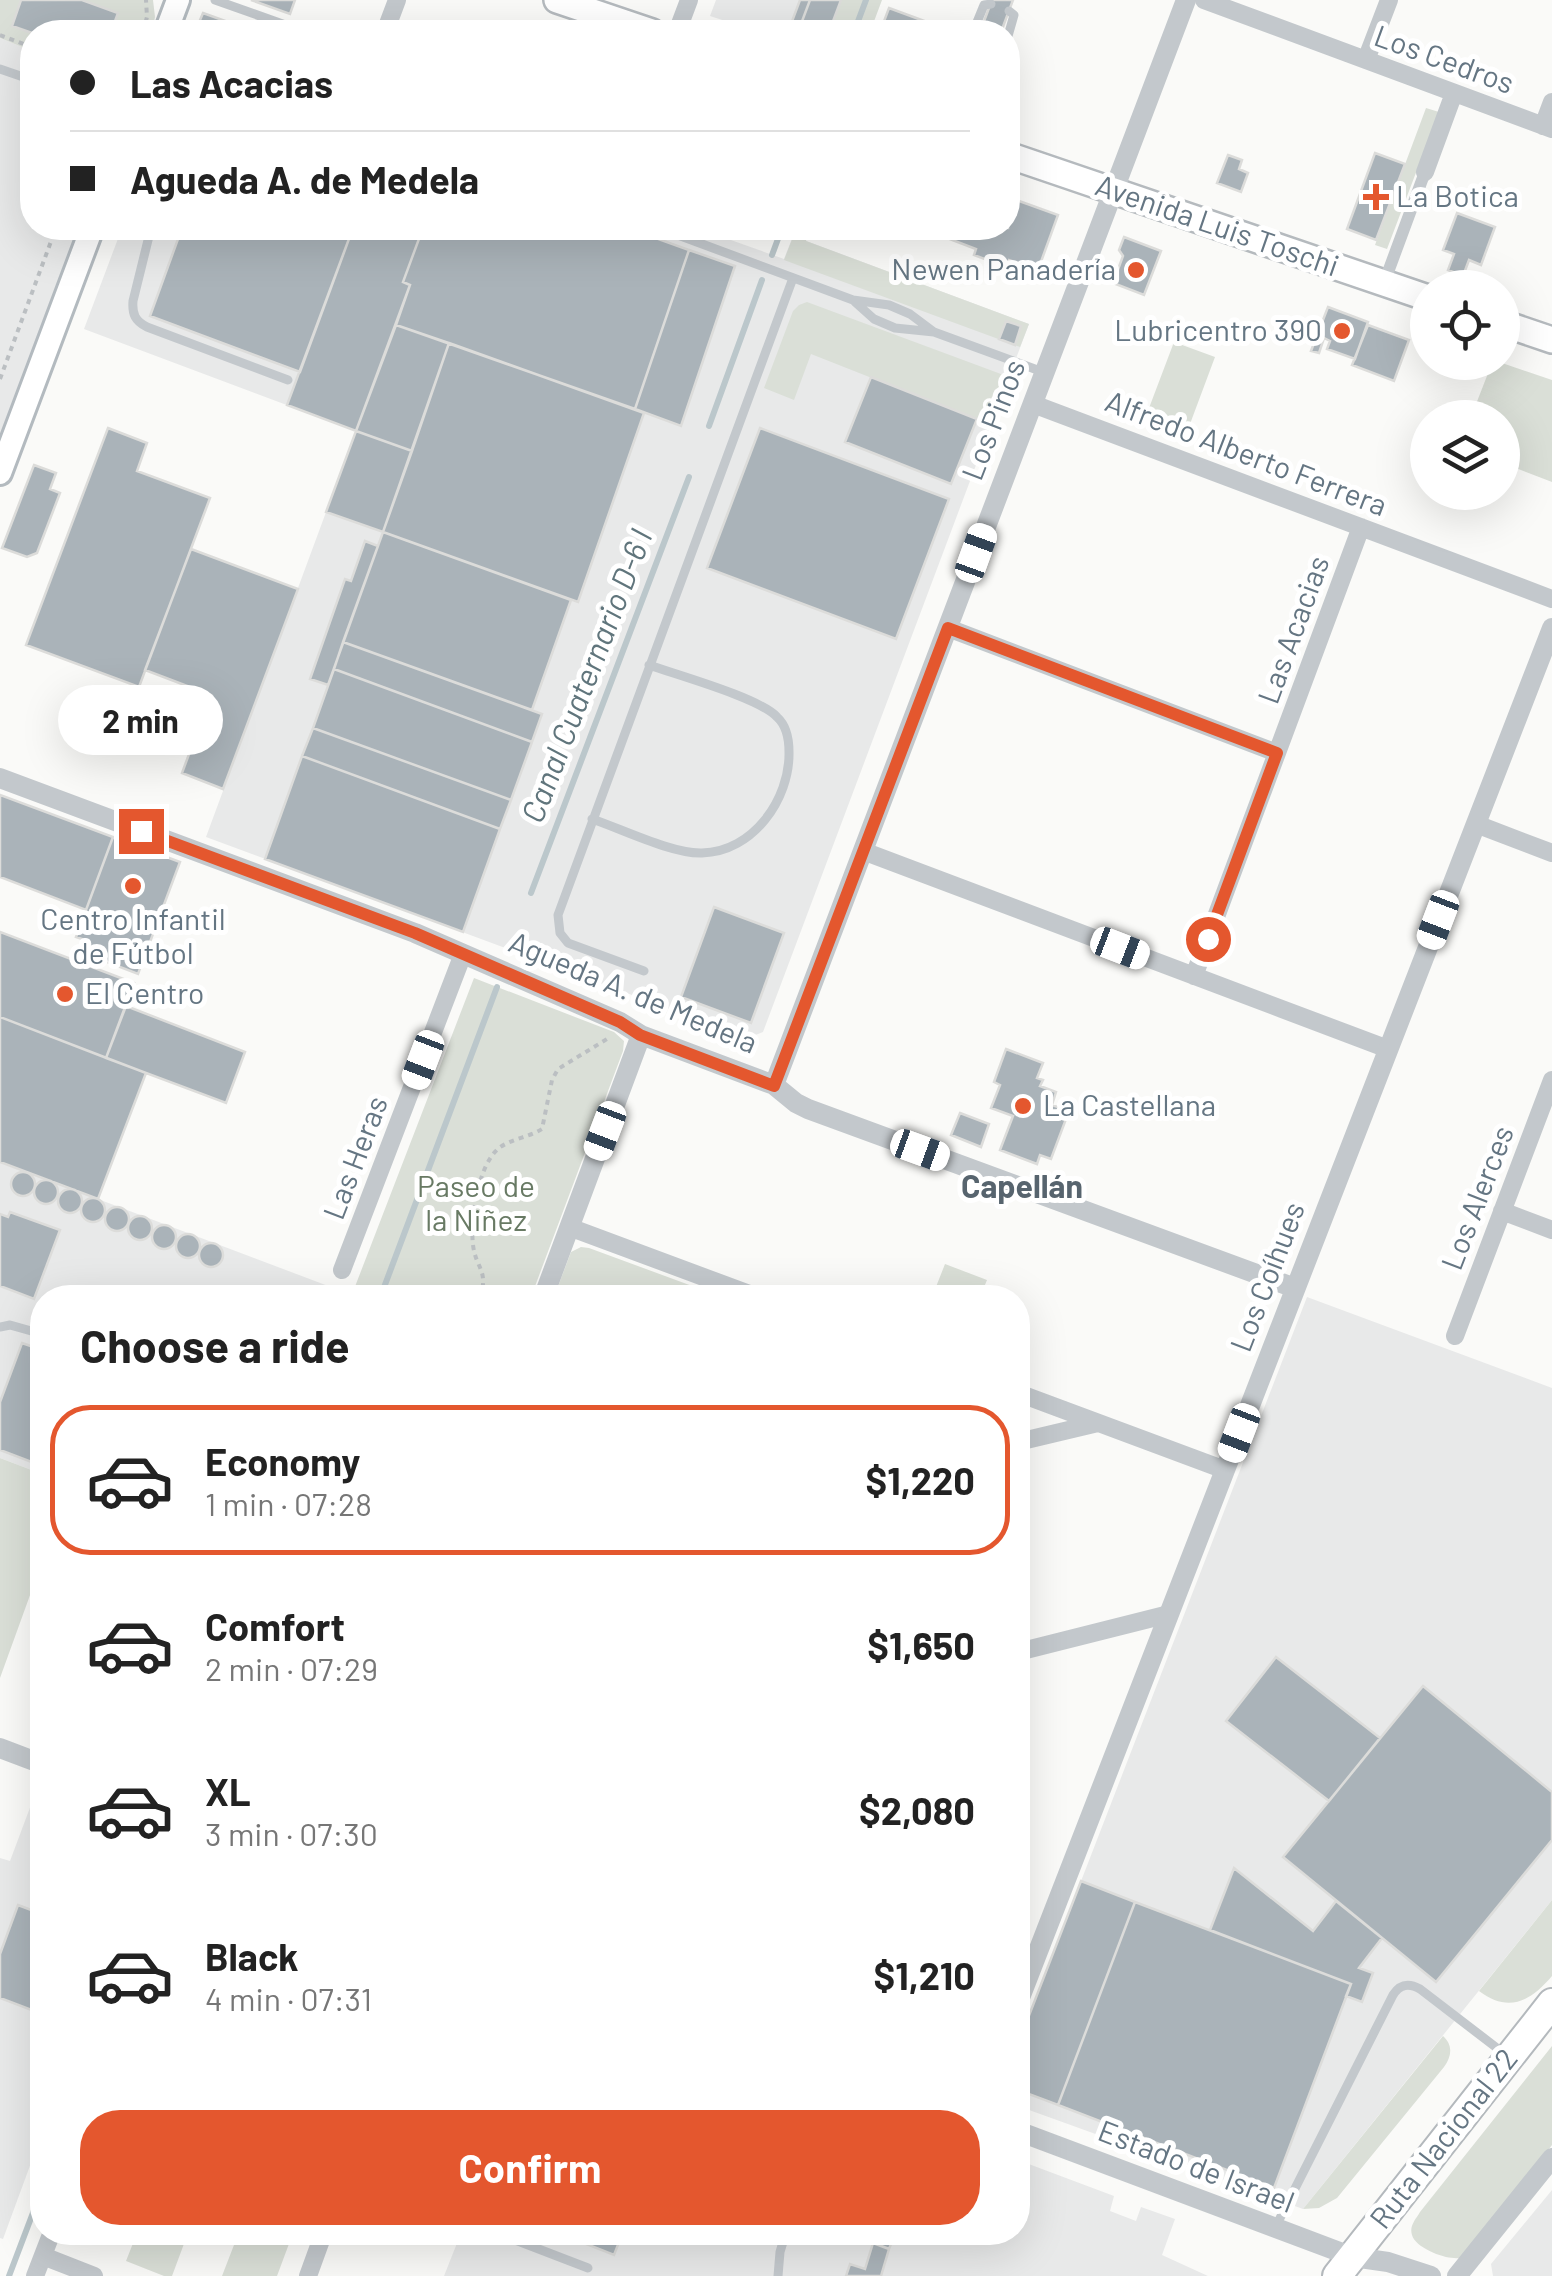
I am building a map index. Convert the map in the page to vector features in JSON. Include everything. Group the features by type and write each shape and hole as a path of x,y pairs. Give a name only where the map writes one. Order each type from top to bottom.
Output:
{"highway":[{"name":"Ruta Nacional 22","path":"1345,2266 1552,2003"}],"main road":[{"path":"556,0 616,20"},
{"name":"Avenida Luis Toschi","path":"1020,158 1410,291"},
{"path":"0,473 87,240"},
{"path":"1520,329 1552,340"}],"street":[{"name":"Los Pinos","path":"774,1086 1186,0"},
{"name":"Los Cedros","path":"1204,0 1548,127"},
{"path":"1366,60 1389,0"},
{"path":"1384,282 1454,93"},
{"path":"1548,127 1552,102"},
{"name":"Alfredo Alberto Ferrera","path":"1032,404 1552,599"},
{"name":"Las Acacias","path":"1194,976 1362,527"},
{"path":"948,628 1277,753"},
{"name":"Los Coíhues","path":"1030,1972 1552,628"},
{"name":"Agueda A. de Medela","path":"0,778 415,933 620,1022 640,1035 774,1086 808,1108 1295,1288"},
{"path":"1476,824 1552,853"},
{"path":"863,852 1388,1049"},
{"name":"Las Heras","path":"342,1270 463,954"},
{"path":"547,1285 640,1035"},
{"name":"Los Alerces","path":"1455,1336 1552,1080"},
{"path":"1502,1211 1552,1230"},
{"path":"569,1227 725,1285"},
{"path":"1030,1397 1225,1470"},
{"path":"1030,1439 1098,1422"},
{"path":"1030,1649 1168,1614"},
{"path":"0,1748 30,1759"},
{"name":"Estado de Israel","path":"1030,2137 1275,2229 1345,2266 1388,2262 1430,2276"},
{"path":"1457,2276 1552,2158"},
{"path":"36,2276 47,2245"},
{"path":"308,2276 319,2245"},
{"path":"43,2256 94,2276"}],"lane":[{"path":"215,0 271,20"},
{"path":"978,20 984,5 990,4"},
{"path":"1009,11 1014,15 1013,20"},
{"path":"147,240 134,302 133,313 138,322 288,380"},
{"path":"691,240 852,300 902,310 934,332 1044,372"},
{"path":"644,971 574,946 558,926 560,907 793,278"},
{"path":"852,300 882,323 903,330 934,332"},
{"path":"592,819 678,849 713,852 752,833 773,809 786,781 788,738 776,715 756,703 650,665"},
{"path":"0,1328 10,1325 30,1331"},
{"path":"1275,2229 1401,1986 1420,1990 1508,2056"},
{"path":"528,2245 588,2268"},
{"path":"778,2276 782,2245"}],"path":[{"path":"0,379 52,240"},
{"path":"482,1285 484,1275 475,1252 473,1228 476,1200 487,1164 501,1147 542,1128 552,1080 563,1064 618,1034"}],"shaded area":[{"path":"716,0 841,0 834,20 722,20 710,16"},
{"path":"0,38 20,46 20,240 74,240 0,437"},
{"path":"117,240 731,240 784,259 791,240 804,240 1029,324 763,1032 748,1038 206,837 356,431 84,329"},
{"path":"0,1162 326,1285 30,1285 30,1469 0,1458"},
{"path":"1307,1297 1552,1388 1552,1900 1303,2209 1030,2110 1030,2013"},
{"path":"30,1808 30,2166 3,2239 0,1858 10,1861"},
{"path":"1030,2164 1114,2196 1110,2211 1136,2221 1141,2207 1175,2219 1162,2255 1208,2276 444,2276 456,2245 1030,2245"},
{"path":"1552,2190 1552,2276 1493,2276 1491,2264"}],"green space":[{"path":"0,0 153,0 154,20 20,20 20,46 0,38"},
{"path":"841,0 882,0 874,20 834,20"},
{"path":"1426,108 1439,112 1387,249 1375,245"},
{"path":"792,240 806,240 1029,324 1020,347 784,260"},
{"path":"807,302 1009,377 991,425 811,354 794,400 764,388 793,311"},
{"path":"1174,342 1215,357 1187,432 1146,416"},
{"path":"1520,369 1552,380 1552,482 1520,470 1520,400 1478,400 1485,380 1520,380"},
{"name":"Paseo de la Niñez","path":"474,978 614,1032 624,1041 535,1285 356,1285"},
{"path":"589,1248 689,1285 559,1285 571,1252"},
{"path":"945,1264 987,1280 985,1285 937,1285"},
{"path":"0,1458 30,1469 30,1595 0,1678"},
{"path":"1552,1900 1552,1976 1527,1998 1509,2003 1479,1991"},
{"path":"1443,2036 1450,2051 1444,2067 1337,2198 1319,2208 1303,2209"},
{"path":"1552,2046 1552,2145 1469,2254 1449,2258 1423,2248 1411,2232 1420,2212"},
{"path":"132,2245 184,2245 172,2276 126,2261"},
{"path":"234,2245 289,2245 277,2276 222,2276"}],"building":[{"path":"21,0 82,0 118,13 115,20 20,20 20,29 12,26"},
{"path":"251,0 295,0 290,14"},
{"path":"800,0 810,0 802,20 792,20"},
{"path":"810,0 841,0 834,20 802,20"},
{"path":"992,0 1013,0 1006,20 984,20"},
{"path":"889,8 922,20 884,20"},
{"path":"203,13 223,20 200,20"},
{"name":"La Botica","path":"1375,153 1405,164 1376,240 1347,229"},
{"path":"1228,155 1242,160 1239,169 1248,173 1241,192 1217,183"},
{"path":"1020,201 1058,215 1038,270 1009,260 1006,267 974,255 976,249 952,240 1020,240"},
{"path":"1457,213 1495,227 1481,265 1469,260 1465,270 1448,270 1454,254 1443,250"},
{"name":"Newen Panadería","path":"1124,237 1161,251 1144,295 1113,283 1123,256 1119,250"},
{"path":"178,240 349,240 300,372 150,316"},
{"path":"349,240 419,240 403,282 410,285 356,431 287,405"},
{"path":"419,240 661,240 689,250 635,409 396,325 410,285 403,282"},
{"path":"689,250 735,266 681,426 635,409"},
{"name":"Lubricentro 390","path":"1328,307 1368,322 1355,359 1327,349 1330,341 1324,338 1319,353 1311,351"},
{"path":"1006,321 1021,326 1015,345 999,339"},
{"path":"396,325 449,343 412,451 356,431"},
{"path":"1368,325 1409,340 1394,381 1352,365"},
{"path":"449,343 644,413 578,602 383,532"},
{"path":"871,377 977,419 951,484 845,442"},
{"path":"108,428 147,443 137,471 210,498 139,687 26,645"},
{"path":"760,428 949,499 896,639 707,568"},
{"path":"356,431 412,451 383,532 326,512"},
{"path":"34,465 56,473 50,489 60,493 37,553 27,557 2,548"},
{"path":"383,532 571,600 532,710 343,642"},
{"path":"365,541 378,546 328,685 310,679 345,579 351,581"},
{"path":"191,549 298,589 223,789 182,773 211,695 145,670"},
{"path":"343,642 542,714 532,742 334,669"},
{"path":"334,669 532,742 511,800 313,728"},
{"path":"313,728 511,800 500,829 302,756"},
{"path":"302,756 500,829 463,932 265,859"},
{"path":"0,795 113,837 86,910 0,877"},
{"name":"Centro Infantil de Fútbol","path":"113,837 180,862 138,974 81,952 85,940 76,937"},
{"path":"714,907 784,933 751,1023 681,997"},
{"name":"El Centro","path":"0,932 134,983 106,1058 0,1017"},
{"path":"126,1006 245,1052 226,1103 106,1058"},
{"path":"0,1017 146,1073 98,1199 0,1162"},
{"name":"La Castellana","path":"1006,1049 1043,1063 1037,1078 1043,1080 1040,1086 1056,1092 1052,1105 1069,1111 1051,1159 1040,1155 1037,1164 1000,1150 1013,1116 991,1108 1000,1085 994,1082"},
{"path":"960,1113 989,1124 981,1147 951,1135"},
{"path":"23,1172 35,1184 23,1196 11,1184"},
{"path":"46,1180 58,1192 46,1204 34,1192"},
{"path":"70,1189 82,1201 70,1213 58,1201"},
{"path":"93,1198 105,1210 93,1222 81,1210"},
{"path":"117,1207 129,1219 117,1231 105,1219"},
{"path":"10,1212 60,1230 39,1285 30,1285 30,1297 0,1286 0,1214 8,1217"},
{"path":"140,1216 152,1228 140,1240 128,1228"},
{"path":"164,1225 176,1237 164,1249 152,1237"},
{"path":"188,1234 200,1246 188,1258 176,1246"},
{"path":"211,1243 223,1255 211,1267 199,1255"},
{"path":"22,1343 30,1346 30,1461 0,1450 0,1402"},
{"path":"1276,1657 1380,1738 1329,1801 1226,1721"},
{"path":"1423,1686 1552,1792 1552,1840 1436,1982 1283,1857"},
{"path":"1234,1868 1313,1931 1336,1901 1382,1938 1359,1968 1373,1973 1362,2002 1346,1996 1351,1984 1210,1930"},
{"path":"1081,1881 1135,1902 1058,2105 1030,2094 1030,2013"},
{"path":"1135,1902 1351,1984 1274,2188 1058,2105"},
{"path":"18,1905 30,1910 30,2009 0,1998 0,1954"},
{"path":"589,2245 618,2245 614,2255"},
{"path":"872,2245 889,2249 881,2276 846,2276 850,2264 865,2269"}],"waterway":[{"name":"Canal Cuaternario D-6 I","path":"858,20 866,0"},
{"name":"Canal Cuaternario D-6 I","path":"772,255 778,240"},
{"name":"Canal Cuaternario D-6 I","path":"709,426 762,280"},
{"name":"Canal Cuaternario D-6 I","path":"531,893 689,477"},
{"name":"Canal Cuaternario D-6 I","path":"385,1285 497,987"},
{"name":"Canal Cuaternario D-6 I","path":"9,2276 30,2221"}],"place":[{"name":"La Botica","path":"1376,197"},
{"name":"Newen Panadería","path":"1136,270"},
{"name":"Lubricentro 390","path":"1342,331"},
{"name":"Centro Infantil de Fútbol","path":"133,886"},
{"name":"El Centro","path":"65,994"},
{"name":"La Castellana","path":"1023,1106"}],"district":[{"name":"Capellán","path":"1022,1187"}],"route":[{"path":"141,831 415,933 620,1022 640,1035 774,1086 948,628 1277,753 1208,939"}]}
